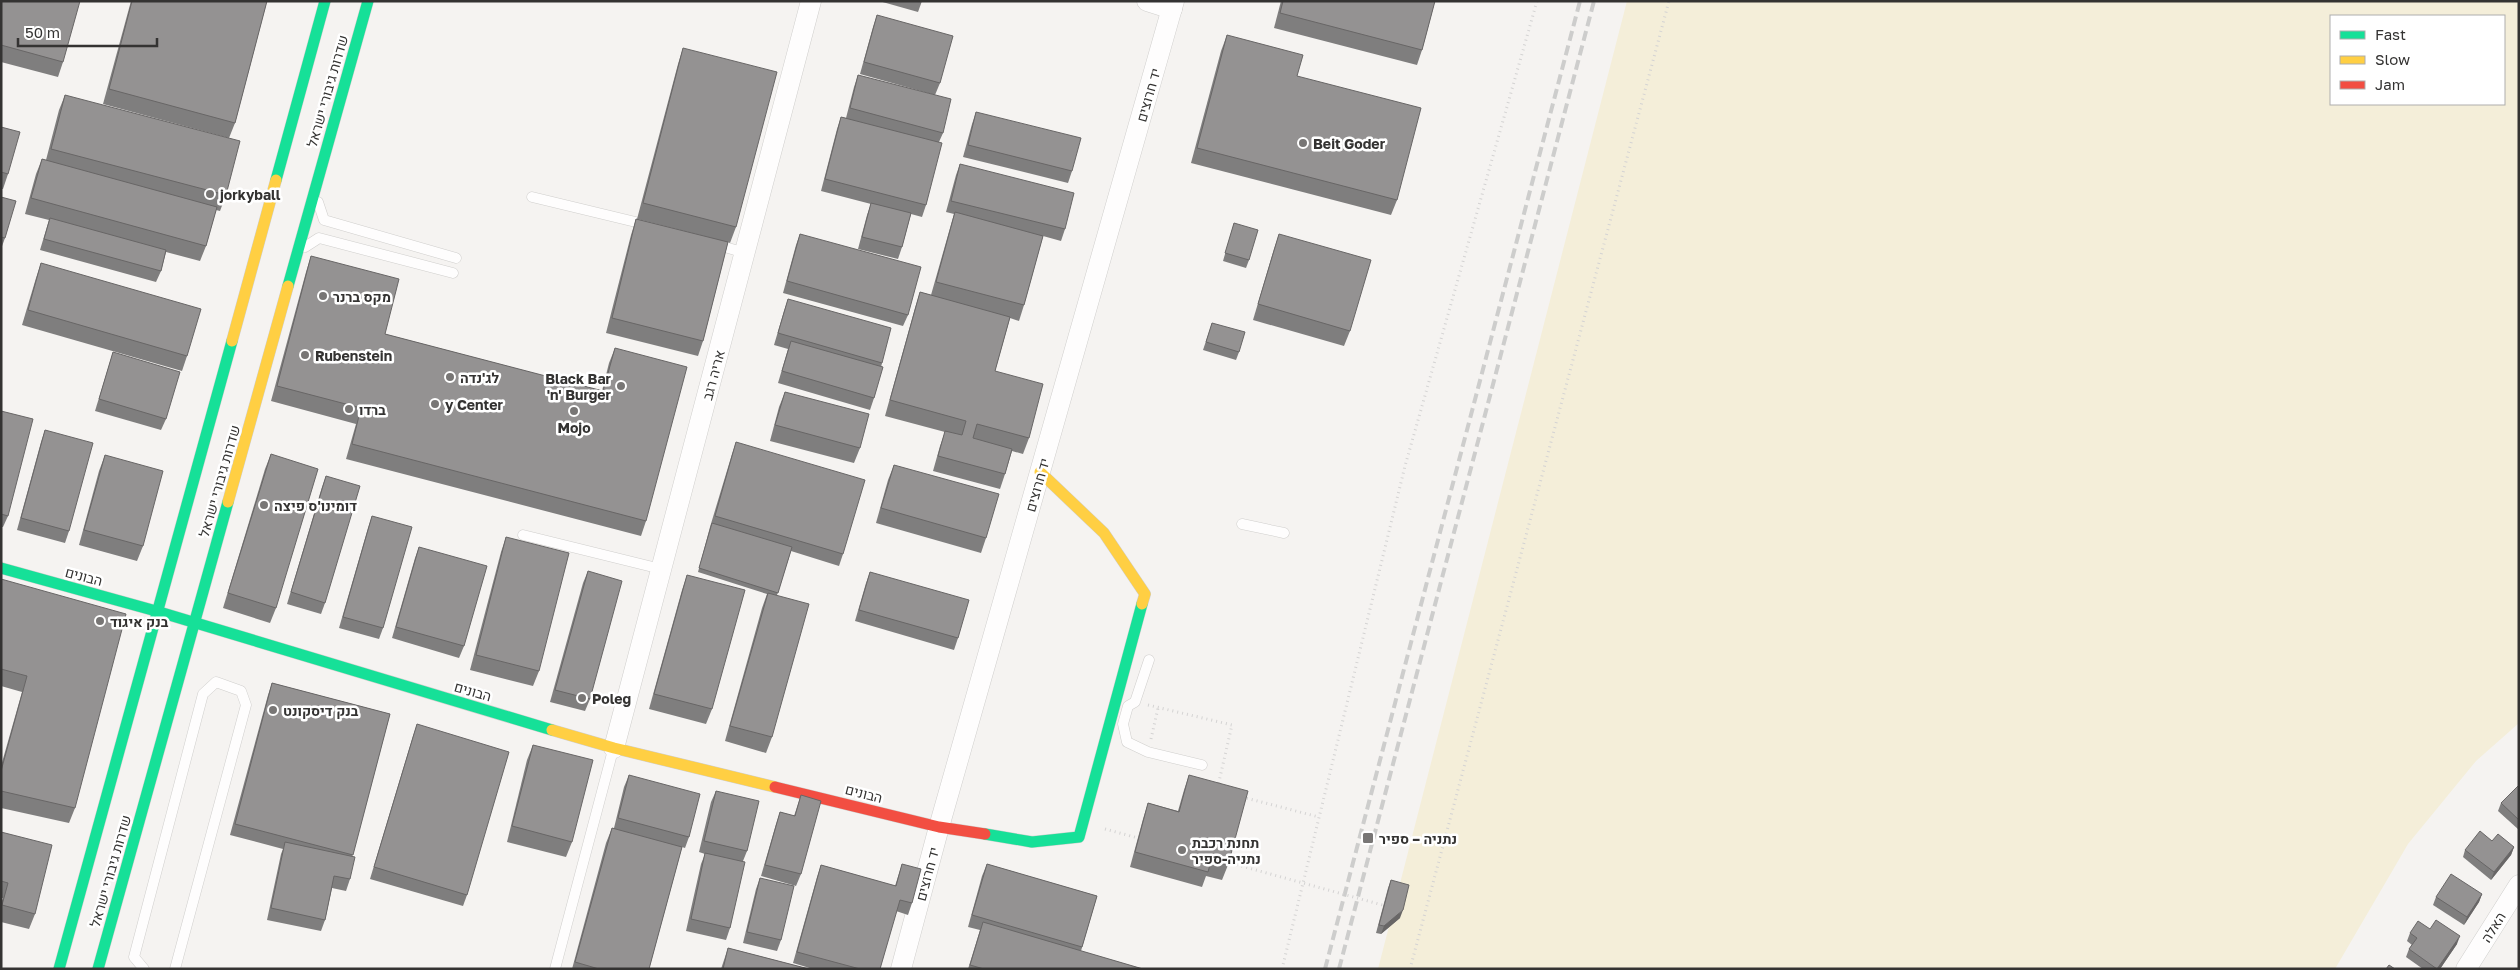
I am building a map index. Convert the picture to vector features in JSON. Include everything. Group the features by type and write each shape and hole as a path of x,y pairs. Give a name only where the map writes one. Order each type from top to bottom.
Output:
{"street":[{"name":"שדרות גיבורי ישראל","path":"59,969 325,1"},
{"name":"שדרות גיבורי ישראל","path":"98,969 368,1"},
{"name":"אריה רגב","path":"614,748 811,1"},
{"path":"1147,1 1173,5"},
{"name":"יד חרוצים","path":"901,969 939,827 1173,5"},
{"path":"1040,472 1104,533 1145,594 1083,823"},
{"name":"הבונים","path":"1,568 156,611 194,624 614,748 939,827 1032,842 1079,837 1083,823"},
{"name":"האלה","path":"2466,969 2519,885"}],"lane":[{"path":"315,191 324,220 456,258"},
{"path":"532,197 597,211 662,229"},
{"path":"299,250 320,238 453,274"},
{"path":"708,242 745,253"},
{"path":"1242,524 1284,533"},
{"path":"523,535 661,569"},
{"path":"1149,660 1135,702 1128,706 1123,724 1128,742 1148,752 1202,764"},
{"path":"144,969 134,957 203,694 216,682 241,691 246,705 175,969"},
{"path":"555,969 614,748"},
{"path":"102,955 106,969"}],"path":[{"path":"1282,969 1405,466 1537,1"},
{"path":"1410,969 1669,1"},
{"path":"1135,702 1232,725 1217,791"},
{"path":"1148,752 1158,708"},
{"path":"1235,796 1319,816"},
{"path":"1083,823 1138,838"},
{"path":"1227,862 1387,906"}],"sand":[{"path":"1627,1 2519,1 2519,723 2476,761 2408,844 2335,969 1378,969"}],"building":[{"path":"1,1 80,1 63,62 1,45"},
{"path":"132,1 267,1 235,123 109,89"},
{"path":"1283,1 1435,1 1422,50 1280,13"},
{"path":"877,15 953,36 940,83 864,62"},
{"name":"Beit Goder","path":"1227,35 1303,55 1297,76 1421,108 1397,200 1197,148"},
{"path":"683,48 777,72 736,227 643,203"},
{"path":"858,75 951,99 943,133 850,108"},
{"path":"65,95 240,141 226,195 51,149"},
{"path":"976,112 1081,138 1072,171 968,145"},
{"path":"841,117 942,143 926,205 825,179"},
{"path":"1,127 20,132 8,174 1,172"},
{"path":"42,159 217,207 206,246 31,198"},
{"path":"960,164 1074,193 1065,229 951,201"},
{"path":"1,197 16,201 5,238 1,237"},
{"path":"871,203 911,213 902,247 862,237"},
{"path":"955,212 1043,236 1024,305 936,282"},
{"path":"50,218 166,250 161,271 44,239"},
{"path":"636,219 728,242 703,341 612,318"},
{"path":"1234,223 1258,230 1249,260 1225,253"},
{"path":"800,234 921,267 908,315 787,281"},
{"path":"1279,234 1371,260 1350,331 1258,304"},
{"name":"y Center","path":"311,256 399,279 385,334 603,391 615,348 687,367 646,521 352,444 361,408 277,386"},
{"path":"41,263 201,309 187,356 28,310"},
{"path":"920,292 1010,317 995,371 1043,384 1029,438 977,424 973,438 1012,449 1005,474 938,456 945,431 962,435 966,421 890,400"},
{"path":"788,299 891,328 882,363 778,333"},
{"path":"1212,323 1245,332 1239,352 1206,342"},
{"path":"791,341 883,367 874,398 782,371"},
{"path":"113,352 180,372 166,419 99,399"},
{"path":"785,392 869,414 860,448 775,425"},
{"path":"1,411 33,419 8,516 1,514"},
{"path":"45,430 93,443 69,531 21,518"},
{"path":"736,442 865,480 843,554 715,516"},
{"path":"271,454 318,469 276,608 228,593"},
{"path":"105,455 163,471 143,546 84,530"},
{"path":"894,465 999,494 986,538 881,508"},
{"path":"326,476 360,486 325,603 291,592"},
{"path":"372,516 412,527 383,628 343,617"},
{"path":"712,523 792,547 778,593 699,568"},
{"path":"506,537 569,553 539,671 476,655"},
{"path":"419,547 487,566 464,646 396,627"},
{"path":"588,571 622,581 590,699 555,690"},
{"path":"870,572 969,600 958,638 859,610"},
{"path":"687,575 745,590 712,709 654,694"},
{"path":"1,579 126,614 75,808 1,791 1,771 27,676 1,669"},
{"path":"768,593 809,604 772,737 730,726"},
{"path":"272,683 390,714 353,855 235,824"},
{"path":"417,724 509,752 467,895 374,867"},
{"path":"533,745 593,760 572,842 512,826"},
{"path":"629,775 700,794 689,837 618,818"},
{"name":"תחנת רכבת נתניה-ספיר","path":"1189,775 1248,791 1228,865 1211,861 1208,872 1135,852 1148,803 1179,812"},
{"path":"2519,785 2519,820 2501,803"},
{"path":"716,791 759,801 747,851 704,841"},
{"path":"801,795 821,801 801,874 765,865 780,812 795,816"},
{"path":"612,828 682,847 649,969 599,969 575,962"},
{"path":"2480,831 2492,841 2498,834 2514,847 2494,872 2465,850"},
{"path":"1,832 52,845 35,914 2,905 8,883 1,881"},
{"path":"285,842 355,857 350,879 334,876 325,920 271,908"},
{"path":"705,853 745,862 730,928 691,919"},
{"path":"902,864 921,869 912,903 900,900 880,969 860,969 797,952 821,865 896,886"},
{"path":"987,864 1097,896 1082,947 972,915"},
{"path":"2451,874 2482,894 2467,917 2436,897"},
{"path":"760,878 794,886 781,940 747,932"},
{"path":"1391,880 1409,885 1403,910 1384,926 1379,925"},
{"path":"2436,920 2460,936 2437,969 2409,949 2417,938 2410,933 2418,921 2430,929"},
{"path":"983,922 1143,969 984,969 970,965"},
{"path":"728,948 809,969 723,969"},
{"path":"2389,965 2395,969 2386,969"}],"railway":[{"path":"1325,969 1580,1"},
{"path":"1339,969 1594,1"}],"traffic: fast":[{"path":"276,180 325,1"},
{"path":"288,286 368,1"},
{"path":"59,969 232,341"},
{"path":"98,969 228,502"},
{"path":"1,568 156,611 552,730"},
{"path":"985,834 1032,842 1079,837 1142,604"}],"traffic: slow":[{"path":"232,341 276,180"},
{"path":"228,502 288,286"},
{"path":"1040,472 1104,533 1145,594 1142,604"},
{"path":"552,730 614,748 775,787"}],"traffic: jam":[{"path":"775,787 939,827 985,834"}],"place":[{"name":"Beit Goder","path":"1303,143"},
{"name":"jorkyball","path":"210,194"},
{"name":"מקס ברנר","path":"323,296"},
{"name":"Rubenstein","path":"305,355"},
{"name":"לג'נדה","path":"450,377"},
{"name":"Black Bar 'n' Burger","path":"621,386"},
{"name":"y Center","path":"435,404"},
{"name":"ברדו","path":"349,409"},
{"name":"Mojo","path":"574,411"},
{"name":"דומינו'ס פיצה","path":"264,505"},
{"name":"בנק איגוד","path":"100,621"},
{"name":"Poleg","path":"582,698"},
{"name":"בנק דיסקונט","path":"273,710"},
{"name":"נתניה – ספיר","path":"1368,838"},
{"name":"תחנת רכבת נתניה-ספיר","path":"1182,850"}]}
